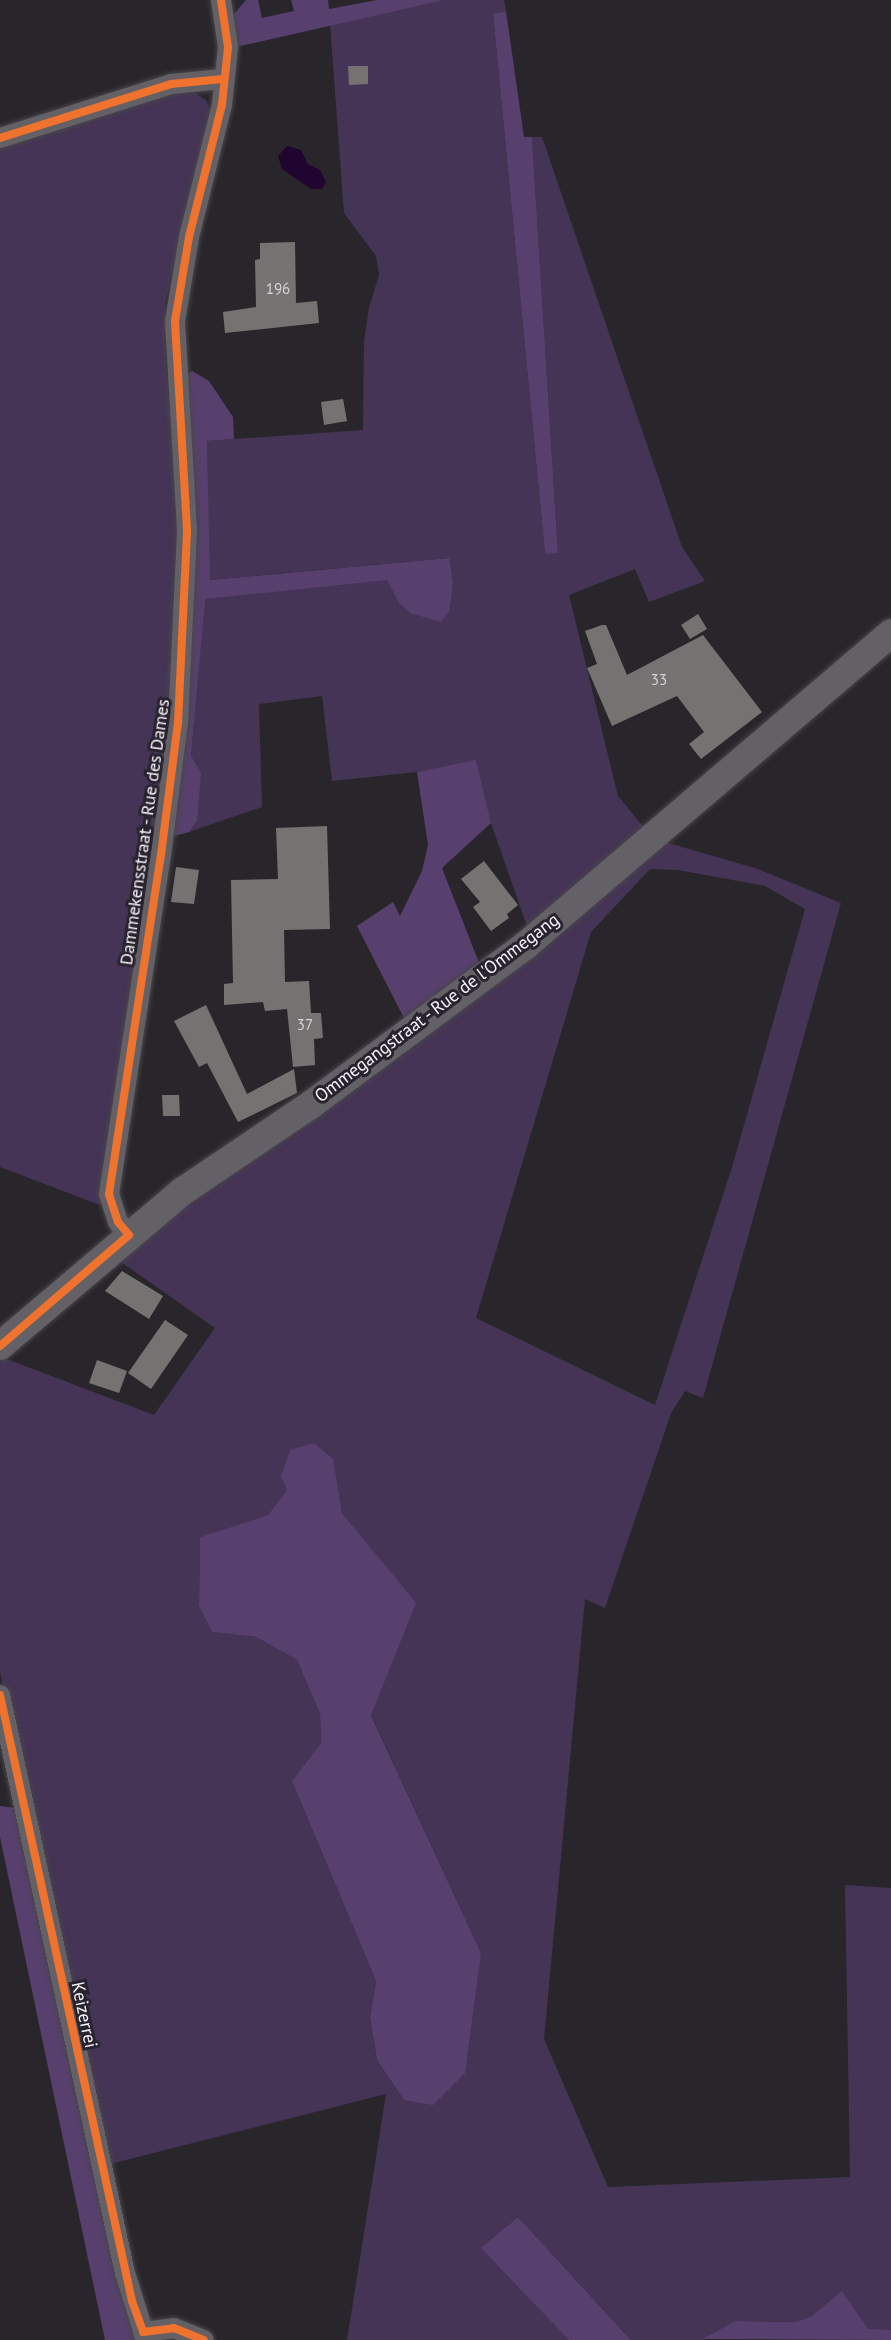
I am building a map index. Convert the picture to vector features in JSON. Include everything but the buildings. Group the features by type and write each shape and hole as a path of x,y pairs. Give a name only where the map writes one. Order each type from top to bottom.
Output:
{"main road":[{"name":"Ommegangstraat - Rue de l'Ommegang","path":"0,1346 129,1235 208,1172 312,1104 526,945 891,633"}],"street":[{"name":"Dammekensstraat - Rue des Dames","path":"129,1235 112,1206 109,1186 172,779 187,584 177,297 222,105 223,79 228,58 228,24 221,0"},
{"path":"0,138 171,84 223,79"},
{"name":"Keizerrei","path":"0,1695 114,2228 145,2336"},
{"path":"145,2336 174,2328 204,2340"}],"shaded area":[{"path":"246,0 258,0 262,18 294,11 291,0 328,0 329,9 377,0 444,0 236,47 233,15"},
{"path":"444,0 504,0 506,11 493,14 545,554 558,552 532,137 542,137 682,547 705,581 649,602 635,569 569,595 618,796 646,830 529,932 491,823 476,761 417,772 332,781 322,696 259,704 262,807 189,832 197,821 191,756 204,599 387,579 399,603 410,613 450,610 453,582 448,558 209,580 207,441 363,430 364,342 369,308 379,275 376,256 344,213 330,24"},
{"path":"506,11 524,137 532,137 558,553 545,554 493,14"},
{"path":"182,91 195,93 206,100 210,110 165,303 166,369 179,508 173,676 162,794 100,1205 0,1167 0,147"},
{"path":"287,146 301,150 308,164 320,170 326,182 322,189 311,189 282,169 278,156"},
{"path":"192,371 209,381 233,417 234,439 207,441 210,580 449,558 453,582 450,610 441,622 410,613 399,603 387,580 205,599 191,756 201,773 197,821 189,832 167,838 183,376"},
{"path":"476,760 491,823 442,868 481,968 406,1022 357,926 393,902 400,916 422,871 428,845 417,772"},
{"path":"665,842 758,869 841,903 703,1398 685,1391 671,1413 605,1608 585,1599 544,2039 608,2187 850,2177 845,1885 891,1888 891,2330 868,2330 842,2292 812,2316 796,2322 735,2321 704,2340 631,2340 518,2217 482,2248 569,2340 347,2340 386,2094 110,2164 0,1672 0,1363 4,1358 154,1415 215,1328 114,1257","holes":["650,869 678,870 765,886 805,909 733,1164 655,1405 476,1318 591,932","288,1489 337,1491 342,1513 415,1603 371,1714 481,1953 404,2100 377,2060 370,2017 376,1981 292,1781 321,1743 320,1714 297,1660 256,1637 212,1632 199,1606 200,1537 268,1515"]},
{"path":"314,1443 333,1459 342,1513 416,1603 371,1715 481,1953 465,2073 433,2105 404,2100 377,2060 370,2017 376,1981 292,1781 321,1743 320,1714 297,1660 256,1637 212,1632 199,1606 200,1537 268,1515 287,1490 281,1476 290,1450"},
{"path":"0,1806 17,1808 137,2340 105,2340 0,1837"},
{"path":"518,2217 631,2340 569,2340 481,2248"},
{"path":"842,2291 868,2329 891,2330 891,2340 703,2339 735,2321 796,2322 812,2316"}],"cycle path":[{"path":"0,1346 129,1235 118,1222 109,1194 161,855 178,723 187,530 175,321 189,237 222,105 228,47 221,0"},
{"path":"0,138 171,84 223,79"},
{"path":"0,1695 132,2301 143,2332 174,2328 204,2340"}]}
